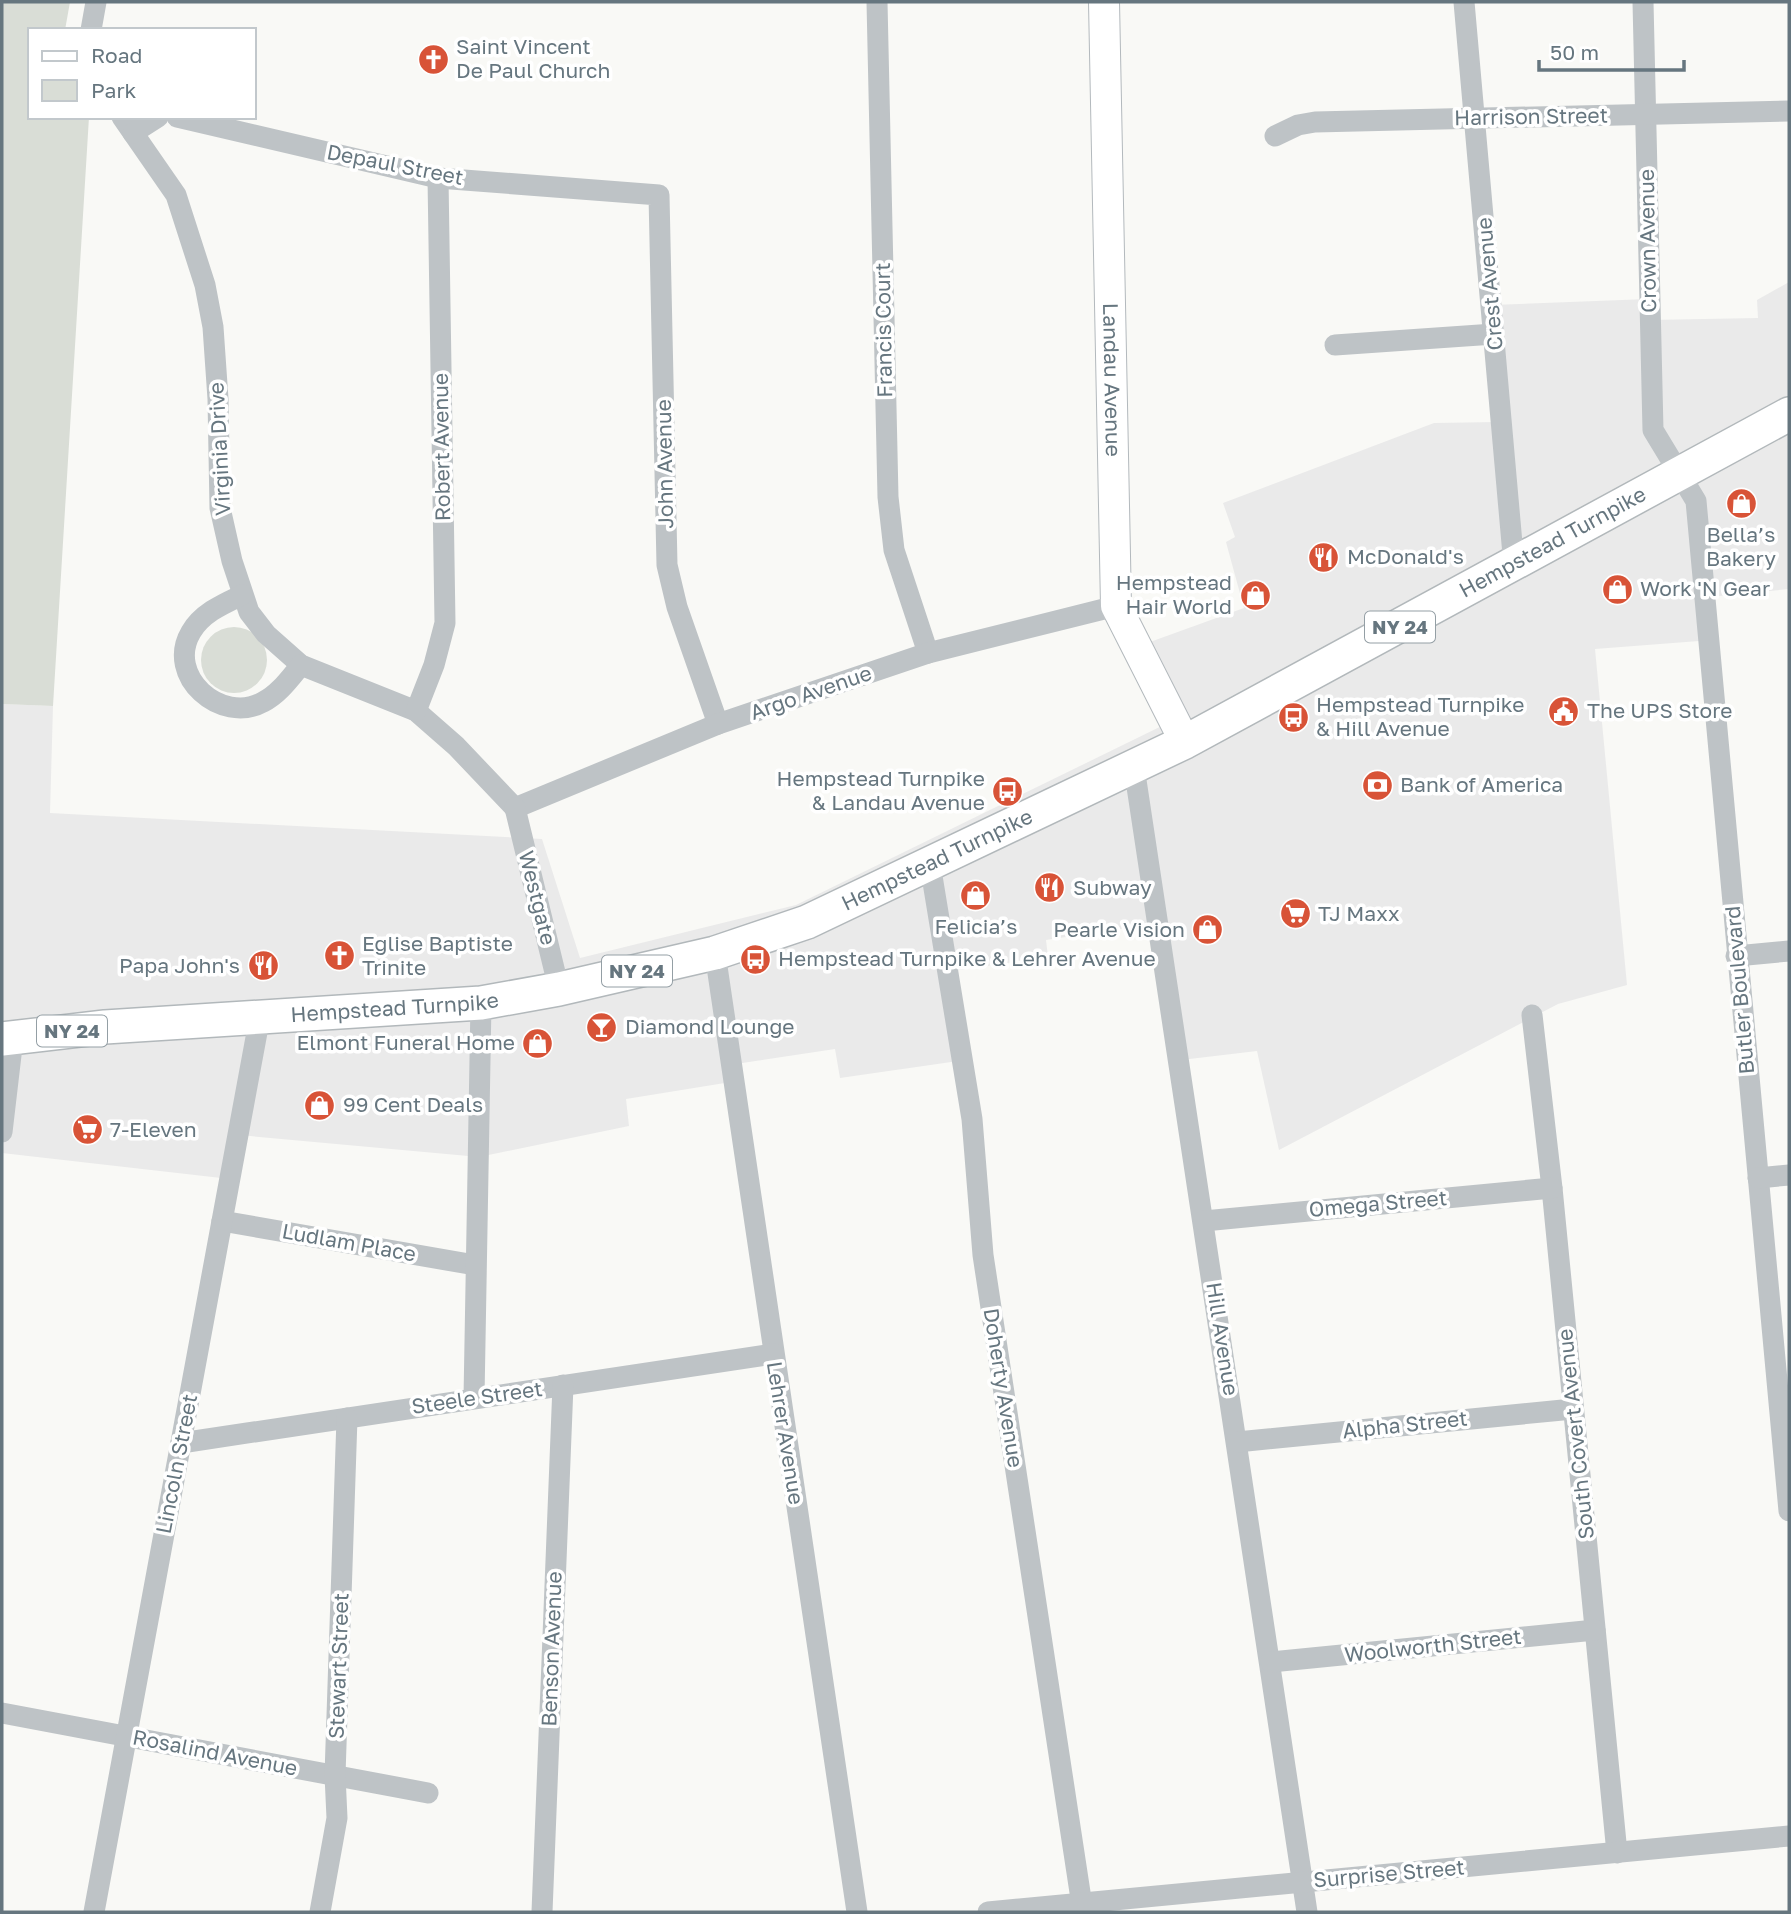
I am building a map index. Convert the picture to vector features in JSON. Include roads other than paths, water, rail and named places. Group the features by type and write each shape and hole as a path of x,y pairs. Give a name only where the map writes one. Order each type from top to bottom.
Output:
{"main road":[{"name":"Hempstead Turnpike","path":"8,1039 103,1027 481,1003 559,989 715,953 807,922 1185,742 1514,566 1789,414"}],"street":[{"path":"91,28 96,2"},
{"name":"Francis Court","path":"877,2 888,497 894,550 929,653"},
{"name":"Landau Avenue","path":"1104,2 1116,606 1185,742"},
{"name":"Crest Avenue","path":"1464,2 1514,566"},
{"name":"Crown Avenue","path":"1643,2 1653,430 1680,473"},
{"name":"Harrison Street","path":"1275,136 1298,125 1315,122 1789,111"},
{"path":"128,125 150,119"},
{"name":"Depaul Street","path":"186,119 438,178 659,195"},
{"name":"Virginia Drive","path":"128,125 176,195 205,285 213,327 218,399 220,508 242,595 249,612 266,634 301,665 416,711 456,746 515,808"},
{"name":"Robert Avenue","path":"416,711 434,665 444,623 438,178"},
{"name":"John Avenue","path":"659,195 667,565 677,607 718,724"},
{"path":"1335,345 1494,334"},
{"name":"Butler Boulevard","path":"1680,473 1696,500 1736,956 1784,1398 1789,1511"},
{"path":"242,595 209,613 192,630 186,643 186,667 198,690 225,707 246,709 271,696 301,665"},
{"name":"Argo Avenue","path":"515,808 718,724 929,653 1116,606"},
{"name":"Hill Avenue","path":"1134,767 1307,1912"},
{"name":"Westgate","path":"515,808 559,989"},
{"name":"Doherty Avenue","path":"930,864 972,1119 983,1255 1082,1908"},
{"path":"1736,956 1789,951"},
{"name":"Lehrer Avenue","path":"715,953 857,1912"},
{"path":"474,1398 481,1003"},
{"name":"South Covert Avenue","path":"1532,1015 1552,1188 1617,1853"},
{"name":"Lincoln Street","path":"94,1912 260,1016"},
{"path":"2,1132 8,1039"},
{"path":"1758,1178 1789,1175"},
{"name":"Omega Street","path":"1203,1221 1552,1188"},
{"name":"Ludlam Place","path":"222,1221 475,1265"},
{"name":"Steele Street","path":"181,1443 773,1354"},
{"name":"Benson Avenue","path":"542,1912 563,1385"},
{"name":"Alpha Street","path":"1237,1442 1573,1409"},
{"name":"Stewart Street","path":"320,1912 337,1818 335,1775 347,1418"},
{"name":"Woolworth Street","path":"1270,1662 1595,1630"},
{"name":"Rosalind Avenue","path":"2,1713 428,1793"},
{"name":"Surprise Street","path":"988,1912 1082,1908 1303,1882 1789,1836"}],"place":[{"name":"Saint Vincent De Paul Church","path":"433,59"},
{"name":"Bella’s Bakery","path":"1741,503"},
{"name":"McDonald's","path":"1324,557"},
{"name":"Work 'N Gear","path":"1617,589"},
{"name":"Hempstead Hair World","path":"1255,595"},
{"name":"The UPS Store","path":"1564,711"},
{"name":"Hempstead Turnpike & Hill Avenue","path":"1293,717"},
{"name":"Bank of America","path":"1377,785"},
{"name":"Hempstead Turnpike & Landau Avenue","path":"1008,791"},
{"name":"Subway","path":"1050,888"},
{"name":"Felicia’s","path":"976,895"},
{"name":"TJ Maxx","path":"1295,914"},
{"name":"Pearle Vision","path":"1208,930"},
{"name":"Eglise Baptiste Trinite","path":"339,956"},
{"name":"Hempstead Turnpike & Lehrer Avenue","path":"755,959"},
{"name":"Papa John's","path":"263,966"},
{"name":"Diamond Lounge","path":"602,1027"},
{"name":"Elmont Funeral Home","path":"538,1043"},
{"name":"99 Cent Deals","path":"320,1105"},
{"name":"7-Eleven","path":"87,1130"}]}
